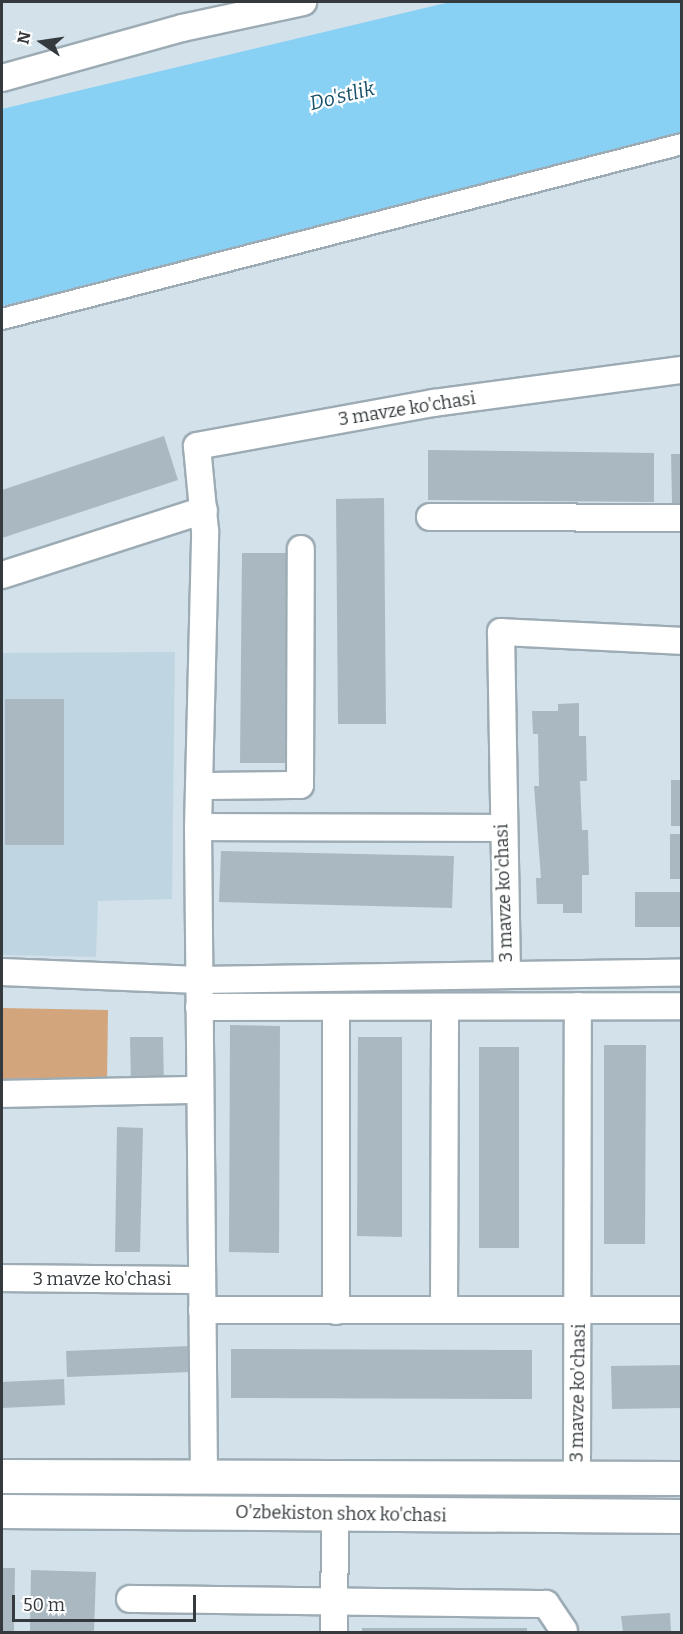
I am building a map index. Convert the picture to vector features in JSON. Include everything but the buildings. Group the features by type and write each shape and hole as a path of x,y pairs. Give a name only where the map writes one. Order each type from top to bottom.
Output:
{"main road":[{"name":"O'zbekiston shox ko'chasi","path":"2,1476 681,1478"},
{"name":"O'zbekiston shox ko'chasi","path":"2,1511 681,1516"}],"street":[{"path":"2,78 182,28 303,2"},
{"path":"2,319 681,144"},
{"name":"3 mavze ko'chasi","path":"204,1475 198,827 204,510 197,446 435,403 681,370"},
{"path":"2,575 204,510"},
{"path":"430,517 681,518"},
{"path":"199,786 300,785 302,549"},
{"name":"3 mavze ko'chasi","path":"507,975 502,828 501,632 681,640"},
{"path":"198,827 502,828"},
{"path":"2,972 199,980 681,972"},
{"name":"3 mavze ko'chasi","path":"577,1476 578,1006"},
{"path":"199,1008 681,1006"},
{"path":"336,1007 336,1311"},
{"path":"444,1310 445,1007"},
{"path":"2,1094 200,1090"},
{"name":"3 mavze ko'chasi","path":"2,1278 202,1280"},
{"name":"3 mavze ko'chasi","path":"202,1310 681,1310"},
{"path":"334,1632 335,1515"},
{"path":"130,1599 334,1599 546,1604 564,1631"}],"shaded area":[{"path":"175,652 172,899 98,901 96,957 2,955 2,653"},
{"path":"2,1008 108,1010 107,1081 2,1081"}],"water":[{"name":"Do'stlik","path":"450,2 681,2 681,134 237,250 2,306 2,109"}]}
